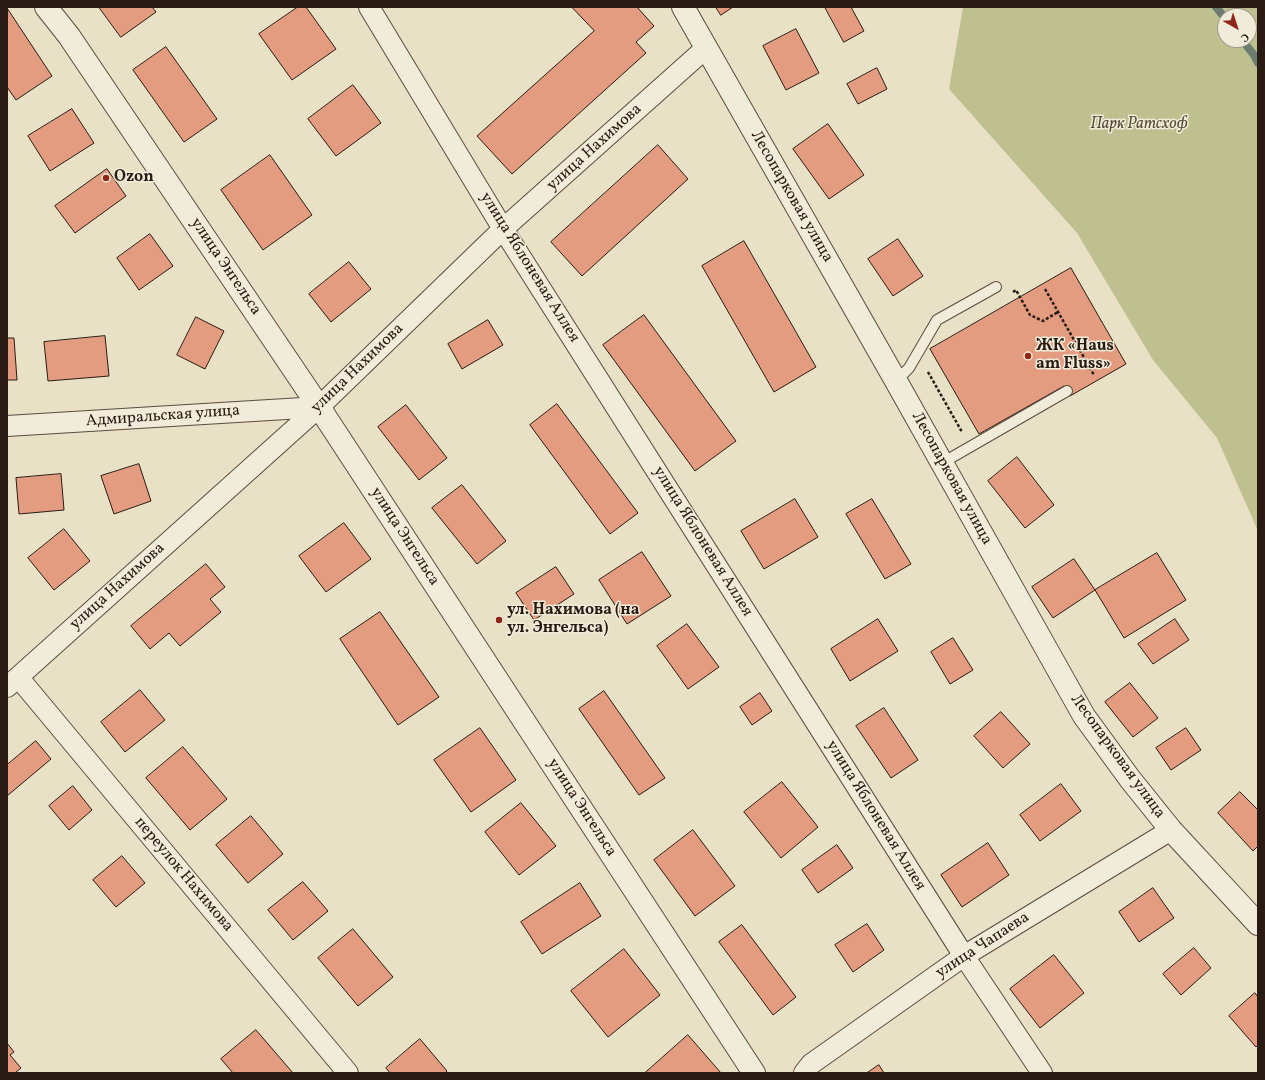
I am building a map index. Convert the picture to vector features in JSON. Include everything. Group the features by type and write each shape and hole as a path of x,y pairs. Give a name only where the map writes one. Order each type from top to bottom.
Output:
{"street":[{"name":"улица Энгельса","path":"46,7 68,36 320,407 754,1073"},
{"name":"улица Яблоневая Аллея","path":"369,7 503,229 964,956 1042,1073"},
{"name":"Лесопарковая улица","path":"683,7 1084,716 1130,779 1171,830 1258,924"},
{"name":"улица Нахимова","path":"12,682 320,407 503,229 706,48"},
{"name":"Адмиральская улица","path":"7,426 320,407"},
{"name":"переулок Нахимова","path":"12,682 348,1073"},
{"name":"улица Чапаева","path":"804,1073 811,1064 964,956 1171,830"}],"lane":[{"path":"896,382 909,368 938,320 996,287"},
{"path":"942,463 1067,391"}],"path":[{"path":"1045,289 1094,375"},
{"path":"1020,298 1030,314 1043,321 1058,312"},
{"path":"917,354 970,446"}],"green space":[{"name":"Парк Ратсхоф","path":"963,7 1258,7 1258,531 1217,438 1153,360 1077,233 949,89"}],"building":[{"path":"99,7 152,7 156,12 121,37"},
{"path":"298,7 306,7 336,49 292,80 259,34"},
{"path":"572,7 637,7 654,26 636,42 646,53 512,174 477,136 594,31"},
{"path":"716,7 733,7 721,15"},
{"path":"825,7 851,7 864,31 844,42"},
{"path":"7,8 52,76 16,100 7,87"},
{"path":"796,29 819,73 786,90 763,46"},
{"path":"166,47 217,119 184,142 133,70"},
{"path":"877,68 887,89 858,104 847,84"},
{"path":"353,85 381,123 336,156 308,119"},
{"path":"72,109 94,143 50,171 28,136"},
{"path":"828,124 864,175 829,199 793,149"},
{"path":"658,145 688,179 582,276 551,242"},
{"path":"270,155 312,215 263,250 221,190"},
{"path":"107,169 126,196 75,233 55,206"},
{"path":"150,234 173,266 139,290 117,258"},
{"path":"898,239 923,276 893,296 868,259"},
{"path":"744,241 816,367 774,392 702,266"},
{"path":"349,262 371,289 331,322 309,294"},
{"name":"ЖК «Haus am Fluss»","path":"1071,268 1126,364 1070,396 1064,386 979,434 930,349"},
{"path":"644,315 736,441 695,471 603,345"},
{"path":"196,317 224,331 205,369 177,355"},
{"path":"488,320 503,345 462,369 448,344"},
{"path":"105,336 109,376 48,381 44,342"},
{"path":"7,338 14,338 17,380 7,380"},
{"path":"557,404 638,513 610,534 530,425"},
{"path":"406,405 447,458 419,480 378,427"},
{"path":"1017,457 1054,505 1025,528 988,481"},
{"path":"139,464 151,501 114,514 101,476"},
{"path":"61,474 64,510 19,514 16,478"},
{"path":"462,485 506,541 477,564 432,508"},
{"path":"795,499 818,537 764,569 741,531"},
{"path":"872,499 911,564 885,579 846,514"},
{"path":"344,523 371,559 326,592 299,556"},
{"path":"64,529 90,561 54,590 28,558"},
{"path":"642,552 671,596 627,624 599,580"},
{"path":"1157,553 1186,600 1124,638 1095,590"},
{"path":"1074,559 1095,590 1053,618 1032,587"},
{"path":"206,564 225,587 210,599 221,612 180,646 169,633 150,649 131,626"},
{"path":"556,567 574,594 534,620 516,593"},
{"path":"380,612 439,697 398,725 340,639"},
{"path":"878,619 898,651 850,681 831,649"},
{"path":"1175,619 1189,640 1153,664 1138,644"},
{"path":"687,624 719,667 688,689 657,646"},
{"path":"953,638 973,670 950,684 931,652"},
{"path":"1130,683 1158,718 1133,737 1105,702"},
{"path":"140,690 165,720 125,752 101,722"},
{"path":"604,691 665,778 639,795 579,709"},
{"path":"760,693 772,711 752,725 740,707"},
{"path":"884,708 918,760 891,778 856,726"},
{"path":"1001,712 1030,744 1003,768 974,736"},
{"path":"480,728 516,780 471,812 434,760"},
{"path":"1186,728 1201,750 1171,770 1156,748"},
{"path":"36,741 51,759 7,796 7,765"},
{"path":"183,747 227,799 190,830 146,778"},
{"path":"782,782 818,827 781,858 744,812"},
{"path":"1061,784 1081,811 1040,841 1020,815"},
{"path":"73,786 92,810 69,830 49,806"},
{"path":"1240,792 1258,810 1258,846 1253,851 1218,813"},
{"path":"521,803 556,846 519,875 485,832"},
{"path":"251,816 283,854 248,883 216,845"},
{"path":"693,830 735,886 695,916 654,860"},
{"path":"988,843 1009,875 962,907 941,875"},
{"path":"837,845 853,868 818,893 802,870"},
{"path":"122,856 145,883 116,907 93,880"},
{"path":"303,882 328,911 293,940 268,910"},
{"path":"580,883 601,916 542,954 521,922"},
{"path":"1153,888 1174,918 1139,942 1119,912"},
{"path":"867,924 884,950 853,972 835,945"},
{"path":"742,925 796,997 773,1015 719,942"},
{"path":"353,929 393,977 358,1006 318,958"},
{"path":"1194,948 1211,968 1181,995 1163,974"},
{"path":"624,949 660,995 608,1037 571,991"},
{"path":"1054,955 1084,993 1040,1028 1010,989"},
{"path":"1255,993 1258,997 1258,1045 1256,1047 1229,1016"},
{"path":"256,1030 293,1073 233,1073 221,1059"},
{"path":"688,1035 721,1073 645,1073"},
{"path":"420,1039 447,1071 445,1073 390,1073 386,1068"},
{"path":"7,1043 14,1052 10,1055 21,1068 15,1073 7,1073"},
{"path":"879,1065 884,1073 867,1073"}],"waterway":[{"path":"1248,48 1258,63"}],"place":[{"name":"Ozon","path":"106,178"},
{"name":"ЖК «Haus am Fluss»","path":"1028,356"},
{"name":"ул. Нахимова (на ул. Энгельса)","path":"499,620"}]}
